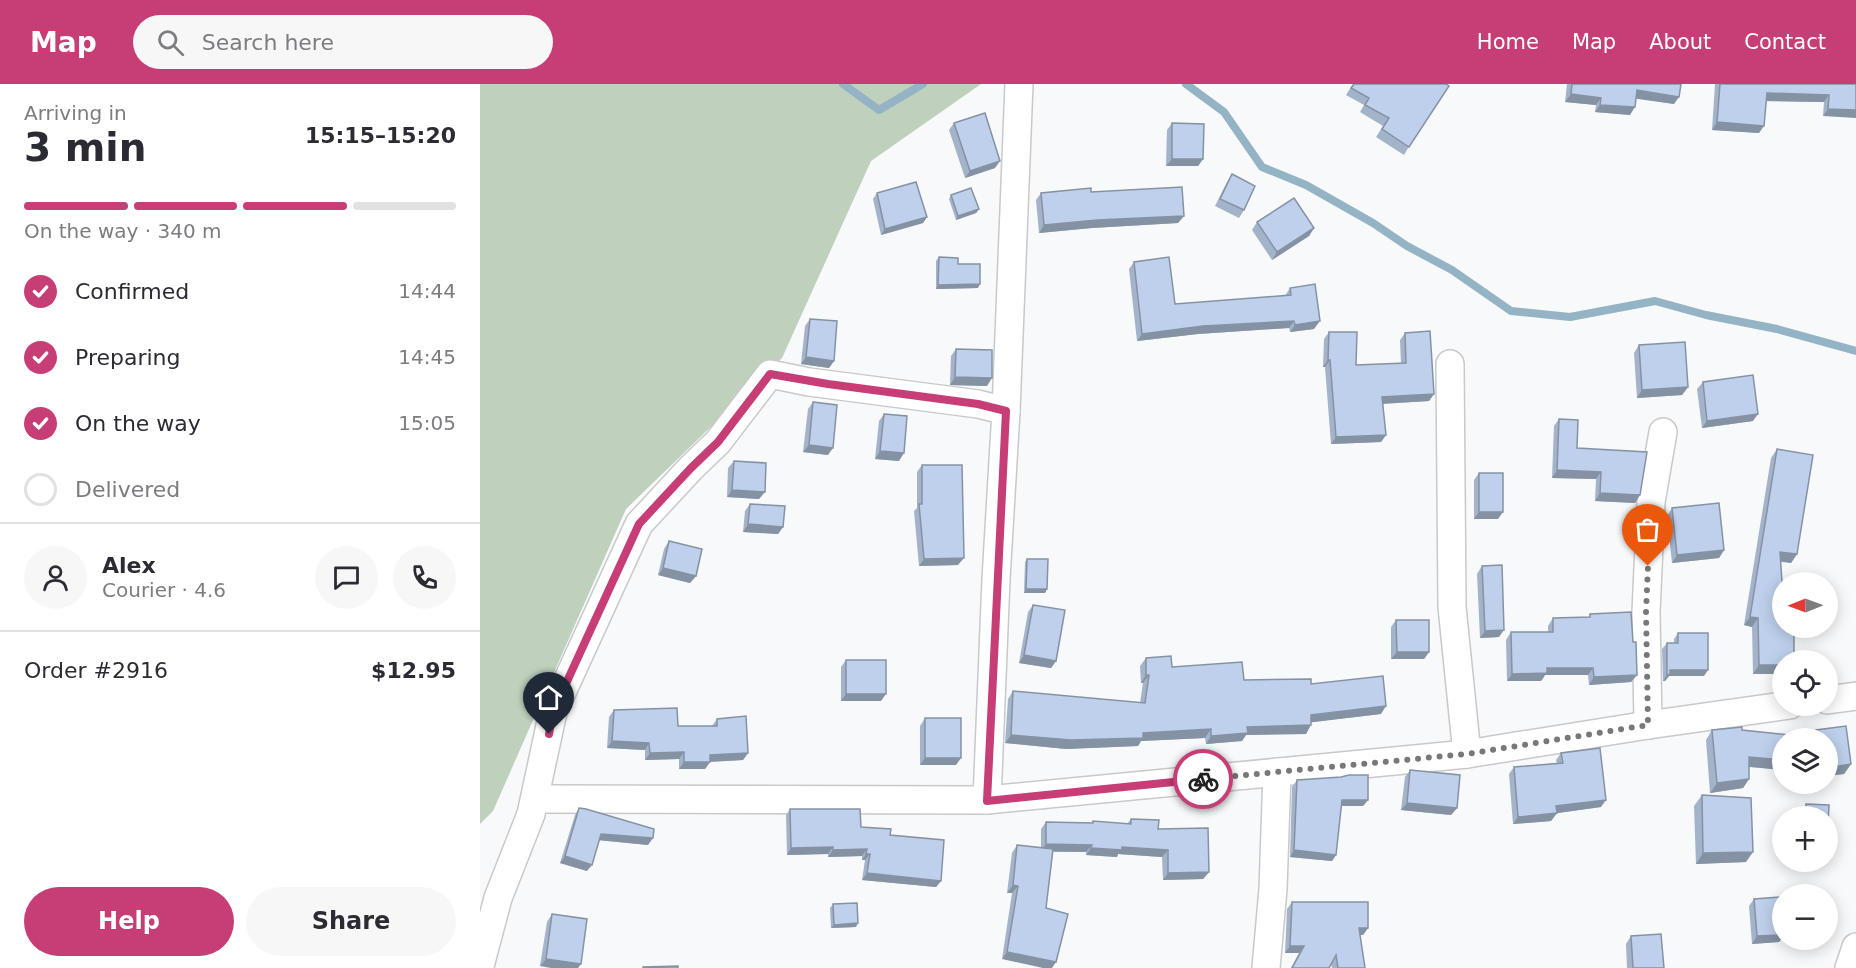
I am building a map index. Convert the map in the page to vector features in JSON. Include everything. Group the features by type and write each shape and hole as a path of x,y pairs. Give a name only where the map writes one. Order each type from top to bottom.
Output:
{"street":[{"path":"987,801 1019,84"},
{"path":"1450,364 1452,607 1467,754"},
{"path":"480,966 498,898 510,864 522,840 535,799 553,712 639,524 718,442 770,374 837,386 978,404 1006,411"},
{"path":"1648,725 1646,612 1652,501 1663,432"},
{"path":"1838,698 1856,696"},
{"path":"535,799 987,801 1467,754 1772,708"},
{"path":"1266,968 1273,889 1277,772"},
{"path":"1849,968 1856,947"}],"green space":[{"path":"480,84 981,84 871,161 782,358 626,509 493,811 480,824"}],"building":[{"path":"1354,84 1446,84 1449,86 1409,147 1382,129 1389,118 1365,105 1369,98 1351,88"},
{"path":"1572,84 1681,84 1679,97 1637,90 1635,107 1600,105 1601,98 1571,94"},
{"path":"1720,84 1856,84 1856,110 1828,109 1829,95 1767,93 1764,126 1717,122"},
{"path":"985,113 1000,161 970,171 954,123"},
{"path":"1172,123 1204,124 1203,159 1172,159"},
{"path":"1232,174 1255,186 1244,210 1220,199"},
{"path":"916,182 927,217 885,229 877,193"},
{"path":"1182,187 1184,216 1044,225 1041,193 1091,188 1091,192"},
{"path":"971,188 979,209 958,216 951,195"},
{"path":"1294,198 1314,228 1277,252 1257,222"},
{"path":"939,257 958,258 958,264 980,264 980,284 938,285"},
{"path":"1169,257 1175,304 1291,295 1290,288 1315,284 1320,321 1295,325 1294,321 1203,326 1142,334 1134,262"},
{"path":"810,319 837,321 834,361 806,357"},
{"path":"1430,331 1434,394 1382,397 1386,435 1336,437 1330,360 1328,360 1329,332 1357,332 1356,365 1406,363 1405,333"},
{"path":"1685,342 1688,387 1642,390 1639,345"},
{"path":"956,349 992,350 992,378 955,377"},
{"path":"1753,375 1758,414 1707,421 1703,382"},
{"path":"813,402 837,405 833,448 809,445"},
{"path":"884,414 907,416 904,453 880,451"},
{"path":"1559,419 1578,420 1577,448 1647,452 1640,495 1600,493 1601,472 1557,470"},
{"path":"1777,449 1813,455 1797,554 1780,552 1781,572 1772,572 1772,638 1794,638 1794,650 1772,650 1772,665 1759,665 1758,618 1750,617"},
{"path":"734,461 766,463 765,492 732,490"},
{"path":"922,465 962,465 964,558 924,559 919,504 922,504"},
{"path":"1479,473 1503,473 1503,512 1479,512"},
{"path":"1719,503 1724,550 1677,555 1672,508"},
{"path":"750,504 785,506 783,527 748,524"},
{"path":"669,541 702,549 696,576 663,568"},
{"path":"1027,559 1048,559 1047,589 1026,589"},
{"path":"1502,565 1504,630 1485,631 1482,566"},
{"path":"1033,605 1065,610 1056,661 1024,655"},
{"path":"1631,612 1633,642 1636,642 1637,675 1594,677 1593,668 1547,668 1547,673 1512,674 1511,632 1553,632 1553,618 1590,617 1590,614"},
{"path":"1396,620 1429,620 1429,652 1397,652"},
{"path":"1678,633 1708,633 1708,670 1670,670 1670,674 1667,675 1667,643 1678,643"},
{"path":"1171,656 1172,667 1242,662 1244,680 1311,679 1311,684 1383,676 1386,706 1311,715 1311,725 1247,727 1248,733 1211,736 1211,729 1143,733 1143,738 1071,740 1011,735 1013,691 1145,703 1149,675 1146,675 1146,658"},
{"path":"846,660 886,660 886,694 846,694"},
{"path":"677,708 678,726 717,726 717,719 746,716 748,753 710,755 710,762 684,762 684,752 650,753 649,743 612,741 614,710"},
{"path":"925,718 961,718 961,758 925,758"},
{"path":"1846,726 1851,764 1838,766 1838,728 1831,728"},
{"path":"1742,727 1742,730 1772,733 1772,759 1749,757 1749,779 1717,783 1712,730"},
{"path":"1600,748 1606,800 1556,806 1557,813 1518,817 1514,767 1563,763 1561,753"},
{"path":"1410,770 1460,775 1457,808 1407,803"},
{"path":"1368,775 1368,800 1342,800 1336,855 1294,850 1297,780"},
{"path":"1702,795 1751,798 1753,852 1703,853"},
{"path":"1806,804 1829,805 1829,806 1806,806"},
{"path":"579,808 654,829 653,838 601,834 592,865 565,856"},
{"path":"790,809 860,809 861,827 891,829 890,835 944,840 941,881 867,873 870,854 866,854 867,849 791,848"},
{"path":"1131,819 1159,820 1158,829 1208,828 1209,872 1168,873 1168,850 1122,847 1122,850 1091,848 1092,845 1046,844 1046,822 1093,823 1093,821 1131,824"},
{"path":"1017,845 1053,849 1046,908 1068,914 1056,962 1007,952 1018,886 1013,885"},
{"path":"1772,898 1772,935 1757,936 1754,899"},
{"path":"1292,902 1368,902 1368,928 1359,928 1365,968 1338,968 1336,955 1329,968 1292,968 1304,946 1290,946"},
{"path":"857,903 858,923 834,925 833,904"},
{"path":"552,914 587,919 581,964 546,959"},
{"path":"1661,934 1664,968 1633,968 1631,936"},
{"path":"678,966 678,968 643,968 643,967"}],"waterway":[{"path":"843,84 879,110 923,84"},
{"path":"1186,84 1224,112 1262,167 1306,185 1373,223 1407,246 1452,270 1511,311 1570,317 1655,301 1706,315 1777,329 1856,351"}],"way so far":[{"path":"1203,779 1467,754 1648,725 1646,612 1648,566"}],"route":[{"path":"549,734 553,712 639,524 718,442 770,374 978,404 1006,411 996,579 987,801 1203,779"}]}
